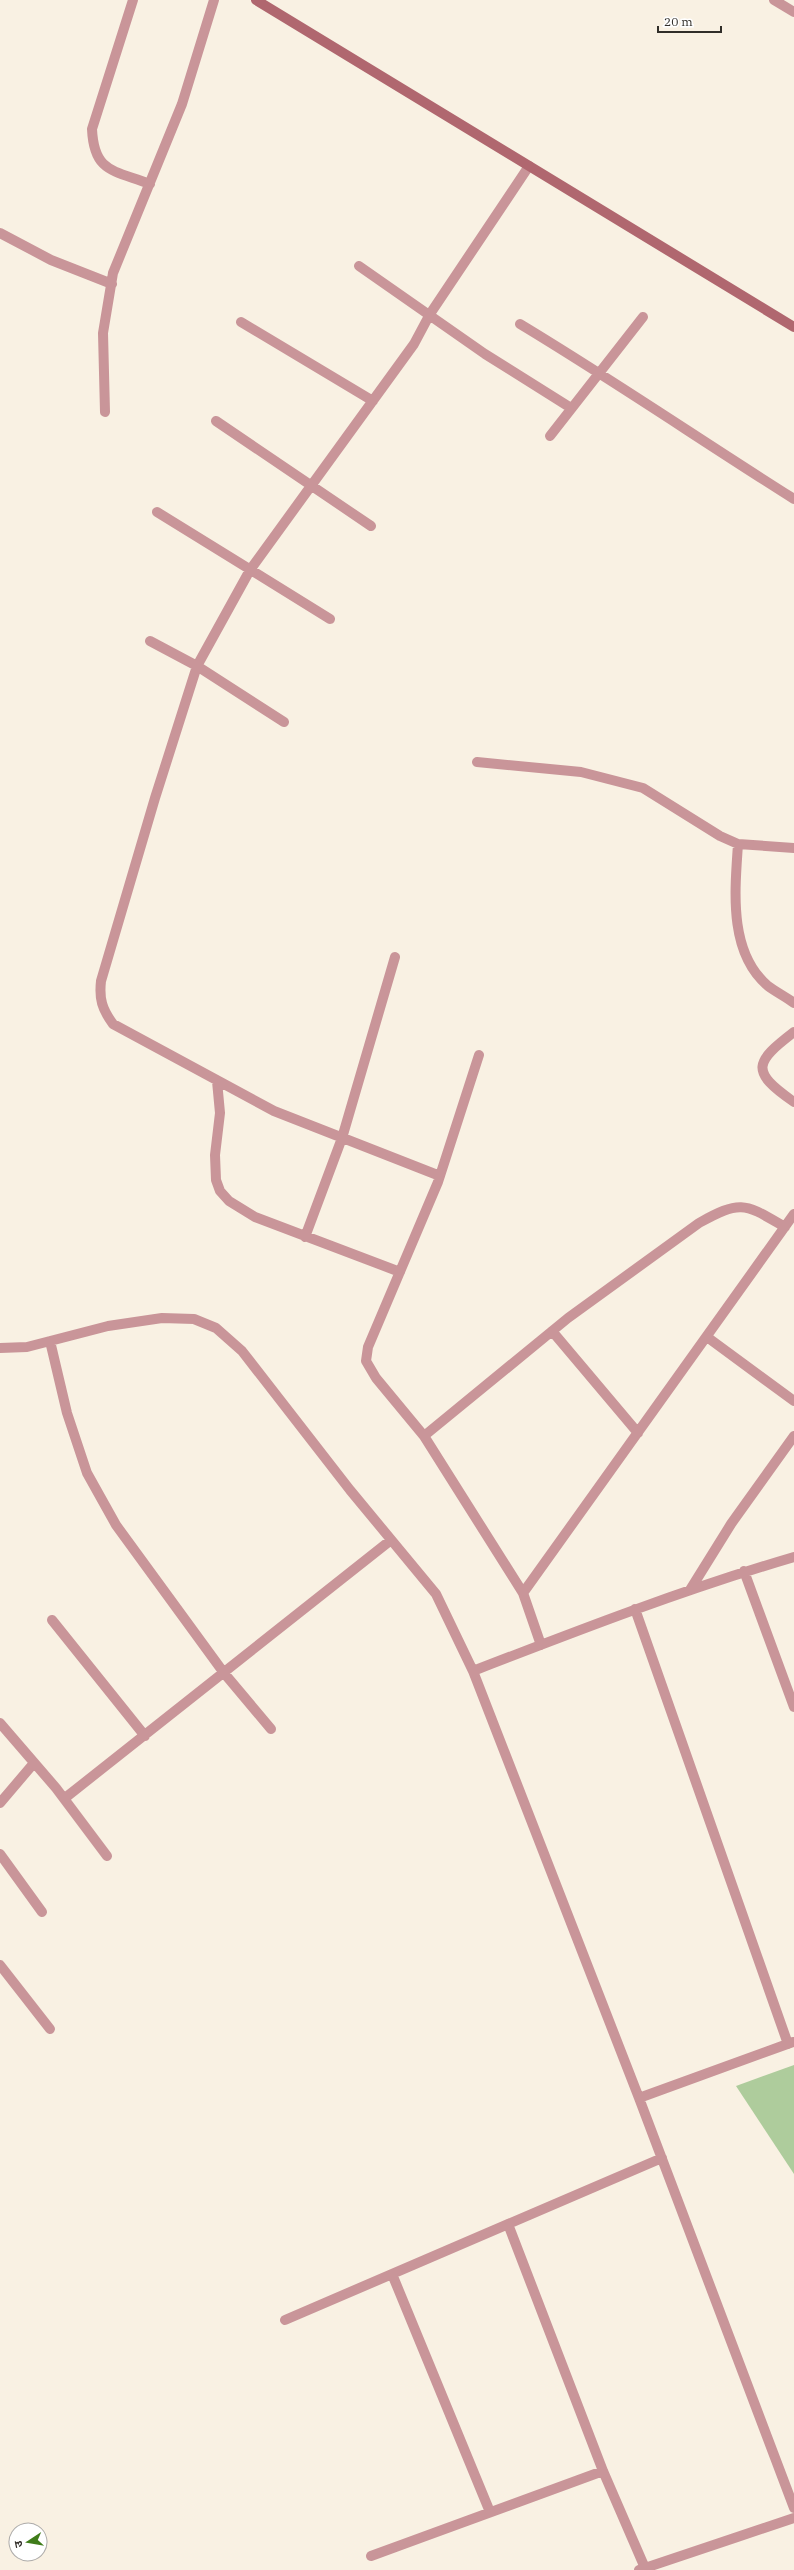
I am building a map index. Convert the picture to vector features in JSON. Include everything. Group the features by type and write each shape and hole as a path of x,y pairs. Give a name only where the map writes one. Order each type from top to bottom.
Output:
{"main road":[{"path":"256,0 794,327"}],"street":[{"path":"133,0 92,129 93,147 98,161 105,167 150,184"},
{"path":"105,412 103,333 114,273 182,104 214,0"},
{"path":"774,0 794,12"},
{"path":"440,1176 274,1112 113,1024 104,1013 99,999 101,981 150,813 197,666 250,570 414,344 430,314 529,166"},
{"path":"0,233 51,260 112,284"},
{"path":"359,266 430,314 485,354 571,408"},
{"path":"550,436 643,317"},
{"path":"241,322 373,401"},
{"path":"520,324 600,372 647,406 794,499"},
{"path":"216,421 311,487 371,526"},
{"path":"157,512 330,620"},
{"path":"150,641 197,666 284,722"},
{"path":"477,762 581,772 643,788 720,836 738,844 794,848"},
{"path":"738,844 736,880 739,936 750,963 768,985 794,1003"},
{"path":"305,1237 342,1138 395,957"},
{"path":"794,1032 768,1051 762,1060 762,1067 769,1081 794,1102"},
{"path":"479,1055 440,1176 368,1346 366,1361 376,1378 424,1436 523,1593 541,1645"},
{"path":"217,1081 220,1113 215,1155 216,1180 220,1191 229,1201 254,1217 400,1272"},
{"path":"424,1436 552,1331 680,1236 714,1215 739,1206 750,1207 785,1227"},
{"path":"523,1593 794,1214"},
{"path":"0,1348 27,1346 108,1326 162,1318 194,1319 216,1328 242,1351 391,1540 436,1594 472,1671 639,2098 794,2508"},
{"path":"552,1331 638,1433"},
{"path":"707,1337 794,1401"},
{"path":"50,1341 67,1413 87,1473 116,1525 224,1673 271,1728"},
{"path":"690,1590 732,1524 794,1436"},
{"path":"64,1798 145,1736 391,1540"},
{"path":"472,1671 635,1609 744,1571 794,1557"},
{"path":"744,1571 794,1707"},
{"path":"635,1609 791,2043 639,2098"},
{"path":"52,1620 145,1736"},
{"path":"0,1723 64,1798 107,1856"},
{"path":"0,1803 34,1763"},
{"path":"0,1854 42,1912"},
{"path":"0,1966 50,2029"},
{"path":"285,2320 662,2158"},
{"path":"508,2224 642,2569 794,2518"},
{"path":"392,2274 490,2512"},
{"path":"371,2556 603,2470"}],"green space":[{"path":"794,2065 794,2174 736,2086"}]}
